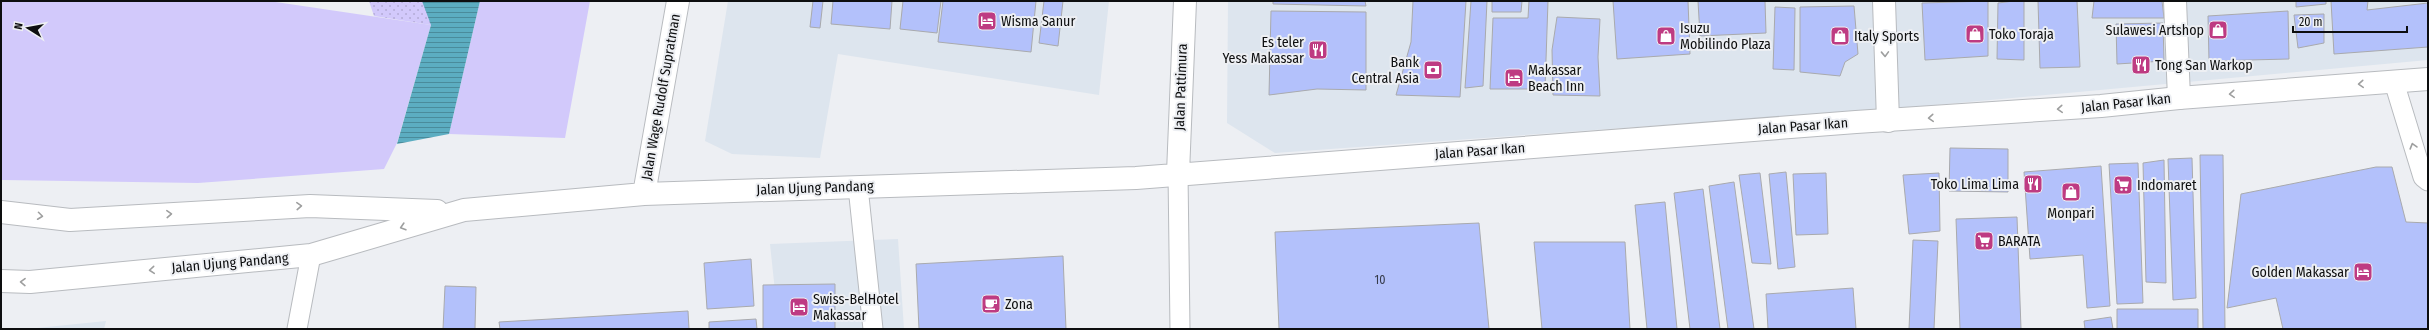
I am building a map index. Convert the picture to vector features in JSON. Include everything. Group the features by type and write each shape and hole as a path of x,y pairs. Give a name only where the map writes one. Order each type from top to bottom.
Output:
{"main road":[{"name":"Jalan Wage Rudolf Supratman","path":"644,194 678,1"},
{"name":"Jalan Pattimura","path":"1178,173 1185,1"},
{"path":"1884,1 1888,121"},
{"path":"2175,1 2179,98"},
{"name":"Jalan Pasar Ikan","path":"1178,173 2101,106 2179,98 2428,79"},
{"name":"Jalan Ujung Pandang","path":"1,212 70,220 310,206 454,212 644,194 1136,178 1178,173"},
{"name":"Jalan Ujung Pandang","path":"1,281 30,282 311,255 454,212"}],"lane":[{"path":"2394,82 2422,177 2428,181"},
{"path":"1178,173 1180,329"},
{"path":"858,187 873,329"},
{"path":"297,329 311,255"}],"shaded area":[{"path":"1,1 269,1 431,25 397,143 384,169 198,183 1,180"},
{"path":"369,1 427,1 437,26 374,16"},
{"path":"480,1 590,1 565,138 449,134"},
{"path":"728,1 1109,1 1099,95 838,54 820,158 732,154 705,141"},
{"path":"1228,1 2428,1 2428,60 1914,107 1275,153 1227,123"},
{"path":"898,239 904,329 779,329 770,244"},
{"path":"106,321 104,329 27,329"}],"water":[{"path":"422,1 480,1 449,134 397,144 431,25"}],"building":[{"path":"813,1 823,1 820,28 810,27"},
{"path":"833,1 892,1 890,29 831,24"},
{"path":"903,1 941,1 937,33 900,29"},
{"name":"Wisma Sanur","path":"943,1 1036,1 1031,52 938,42"},
{"path":"1044,1 1063,1 1058,46 1039,43"},
{"path":"1273,1 1365,1 1366,6 1273,4"},
{"name":"Bank Central Asia","path":"1413,1 1466,1 1460,97 1396,95 1411,42"},
{"path":"1471,1 1487,1 1483,86 1465,88"},
{"path":"1492,1 1522,1 1521,12 1492,12"},
{"path":"1529,1 1548,1 1545,89 1490,89 1493,18 1528,18"},
{"path":"1613,1 1688,1 1690,54 1617,59"},
{"path":"1698,1 1765,1 1766,33 1700,36"},
{"path":"1988,1 1988,56 1925,60 1922,3"},
{"path":"2024,1 2024,60 1997,59 1998,3"},
{"path":"2038,1 2077,1 2080,67 2040,68"},
{"path":"2094,1 2162,1 2164,18 2092,18"},
{"path":"2296,1 2326,1 2326,4 2296,7"},
{"path":"2331,1 2368,1 2367,10 2428,3 2428,47 2334,54"},
{"path":"1854,6 1858,54 1845,62 1840,76 1800,72 1800,7"},
{"path":"1775,7 1795,8 1794,70 1773,69"},
{"name":"Es teler Yess Makassar","path":"1271,11 1366,12 1366,90 1317,89 1269,95"},
{"path":"2288,11 2289,59 2209,61 2208,16"},
{"path":"2324,14 2324,43 2298,48 2294,15"},
{"path":"1557,17 1600,19 1598,57 1600,96 1553,95 1552,50"},
{"path":"2163,23 2164,61 2117,64 2116,24"},
{"path":"1950,148 2008,149 2008,192 1949,191"},
{"path":"2200,155 2223,155 2225,329 2203,329"},
{"path":"2192,158 2196,298 2173,300 2168,159"},
{"path":"2164,160 2166,283 2146,282 2143,163"},
{"path":"2138,163 2143,303 2117,304 2109,164"},
{"path":"2101,166 2110,306 2087,308 2083,255 2030,259 2024,172"},
{"path":"2376,167 2392,167 2406,222 2428,223 2428,329 2283,329 2276,298 2227,308 2241,194"},
{"path":"1786,172 1795,267 1778,269 1769,174"},
{"path":"1760,173 1771,264 1752,263 1739,175"},
{"path":"1826,173 1828,234 1796,235 1793,174"},
{"path":"1939,173 1940,231 1909,234 1903,175"},
{"path":"1734,182 1754,329 1728,329 1709,186"},
{"path":"1703,189 1720,329 1690,329 1674,193"},
{"path":"1665,202 1677,329 1647,329 1635,205"},
{"path":"2017,217 2021,329 1960,329 1956,219"},
{"path":"1479,223 1489,329 1279,329 1275,232"},
{"path":"1913,240 1938,241 1934,329 1909,329"},
{"path":"1534,242 1625,242 1630,329 1542,329"},
{"path":"1063,256 1066,329 919,329 916,264"},
{"path":"751,259 754,306 707,309 704,263"},
{"name":"Swiss-BelHotel Makassar","path":"835,284 835,329 763,329 763,285"},
{"path":"445,286 476,287 475,329 443,329"},
{"path":"1853,288 1856,329 1768,329 1766,294"},
{"path":"2117,309 2198,309 2198,329 2117,329"},
{"path":"688,311 689,329 500,329 499,322"},
{"path":"2111,317 2113,329 2085,329 2084,321"},
{"path":"756,319 757,329 709,329 709,322"}],"place":[{"name":"Wisma Sanur","path":"987,21"},
{"name":"Sulawesi Artshop","path":"2218,30"},
{"name":"Toko Toraja","path":"1975,34"},
{"name":"Isuzu Mobilindo Plaza","path":"1666,36"},
{"name":"Italy Sports","path":"1840,36"},
{"name":"Es teler Yess Makassar","path":"1318,50"},
{"name":"Tong San Warkop","path":"2141,65"},
{"name":"Bank Central Asia","path":"1433,70"},
{"name":"Makassar Beach Inn","path":"1514,78"},
{"name":"Toko Lima Lima","path":"2033,184"},
{"name":"Indomaret","path":"2123,185"},
{"name":"Monpari","path":"2071,192"},
{"name":"BARATA","path":"1984,241"},
{"name":"Golden Makassar","path":"2363,272"},
{"name":"Zona","path":"991,304"},
{"name":"Swiss-BelHotel Makassar","path":"799,307"}]}
